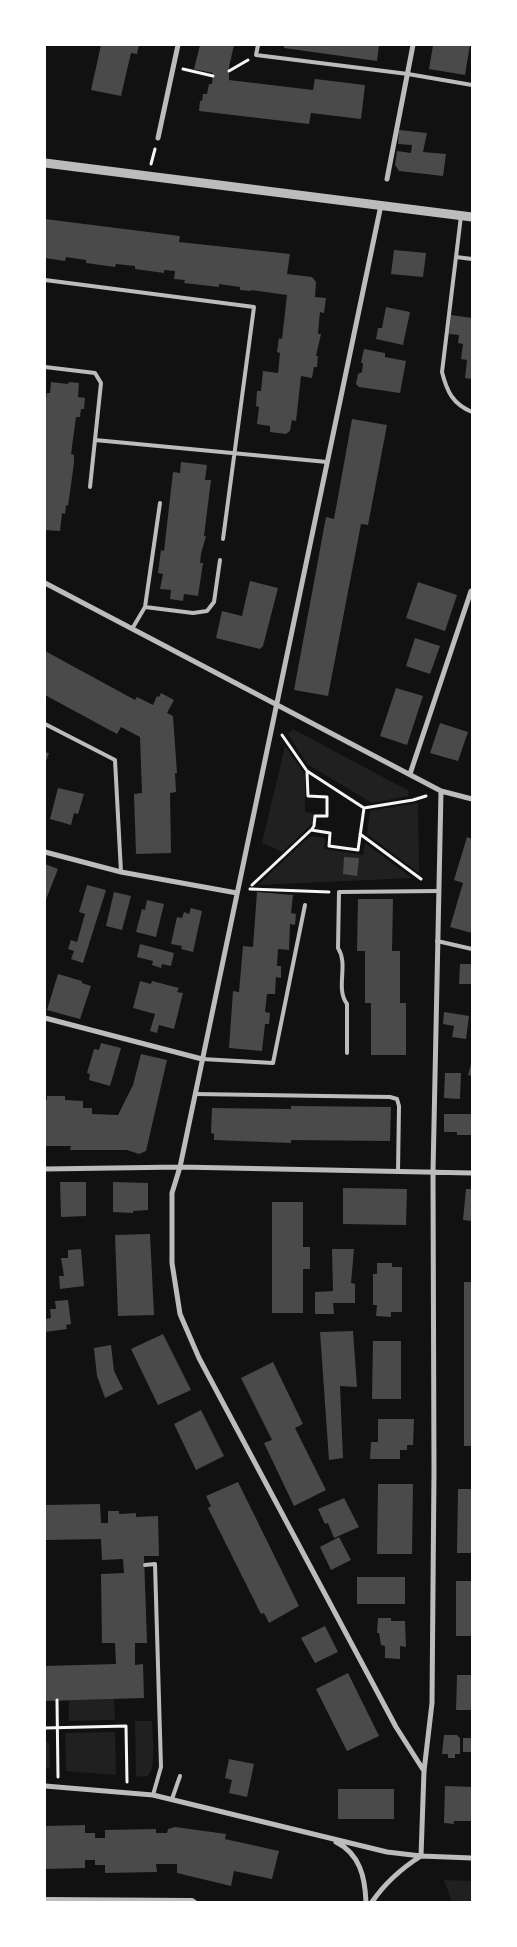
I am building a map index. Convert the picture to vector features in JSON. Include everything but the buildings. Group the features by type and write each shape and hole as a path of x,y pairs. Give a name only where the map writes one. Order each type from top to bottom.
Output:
{"street":[{"path":"158,138 178,45"},
{"path":"387,179 413,45"},
{"path":"45,163 472,217"},
{"path":"382,205 180,1167 172,1193 171,1241 174,1284 180,1314 199,1358 392,1718 424,1771"},
{"path":"45,583 441,791 472,799"},
{"path":"410,774 471,591"},
{"path":"421,1856 424,1771 432,1703 434,1472 433,1172 441,791"},
{"path":"45,852 121,872 237,893"},
{"path":"45,1018 202,1059"},
{"path":"45,1169 180,1167 472,1173"},
{"path":"45,1786 153,1795 387,1852 421,1856 472,1858"},
{"path":"327,1838 342,1845 355,1857 362,1870 366,1902"},
{"path":"372,1902 406,1866 421,1856"}],"lane":[{"path":"258,45 256,55 408,74 472,85"},
{"path":"461,216 442,372 445,385 452,400 462,408 472,412"},
{"path":"456,257 472,259"},
{"path":"45,280 254,307 224,539"},
{"path":"45,367 95,373 101,383 90,486"},
{"path":"95,440 327,462"},
{"path":"132,629 145,607 160,503"},
{"path":"145,607 193,614 207,611 214,602 220,560"},
{"path":"45,724 115,760 121,872"},
{"path":"347,1053 347,1004 342,998 342,956 338,948 339,892 438,891"},
{"path":"202,1059 274,1063 305,905"},
{"path":"437,941 472,949"},
{"path":"195,1094 390,1097 397,1099 399,1106 398,1172"},
{"path":"145,1564 155,1564 161,1767 153,1795"},
{"path":"172,1799 180,1776"},
{"path":"45,1899 192,1900 195,1902"}],"path":[{"path":"229,71 256,55"},
{"path":"173,67 213,76"},
{"path":"148,176 158,138"},
{"path":"273,723 307,771 364,808 413,800 441,791"},
{"path":"307,771 308,796 327,797 327,816 315,816 314,826 311,830 247,889 339,892"},
{"path":"311,830 330,833 329,846 358,850 364,808"},
{"path":"360,834 438,891"},
{"path":"57,1700 58,1787"},
{"path":"45,1728 126,1726 127,1792"}],"shaded area":[{"path":"293,729 409,791 408,796 372,803 307,764 288,734"},
{"path":"285,746 305,775 305,812 313,813 313,823 282,852 262,843"},
{"path":"418,803 419,873 367,834 370,811"},
{"path":"310,836 325,838 324,849 363,855 365,843 412,878 258,885"},
{"path":"114,1699 115,1720 69,1721 69,1700"},
{"path":"135,1721 152,1721 152,1766 151,1771 145,1776 136,1776"},
{"path":"115,1732 116,1775 66,1771 65,1733"},
{"path":"45,1742 49,1742 50,1769 45,1768"},
{"path":"444,1880 472,1881 472,1902 452,1902"}]}
